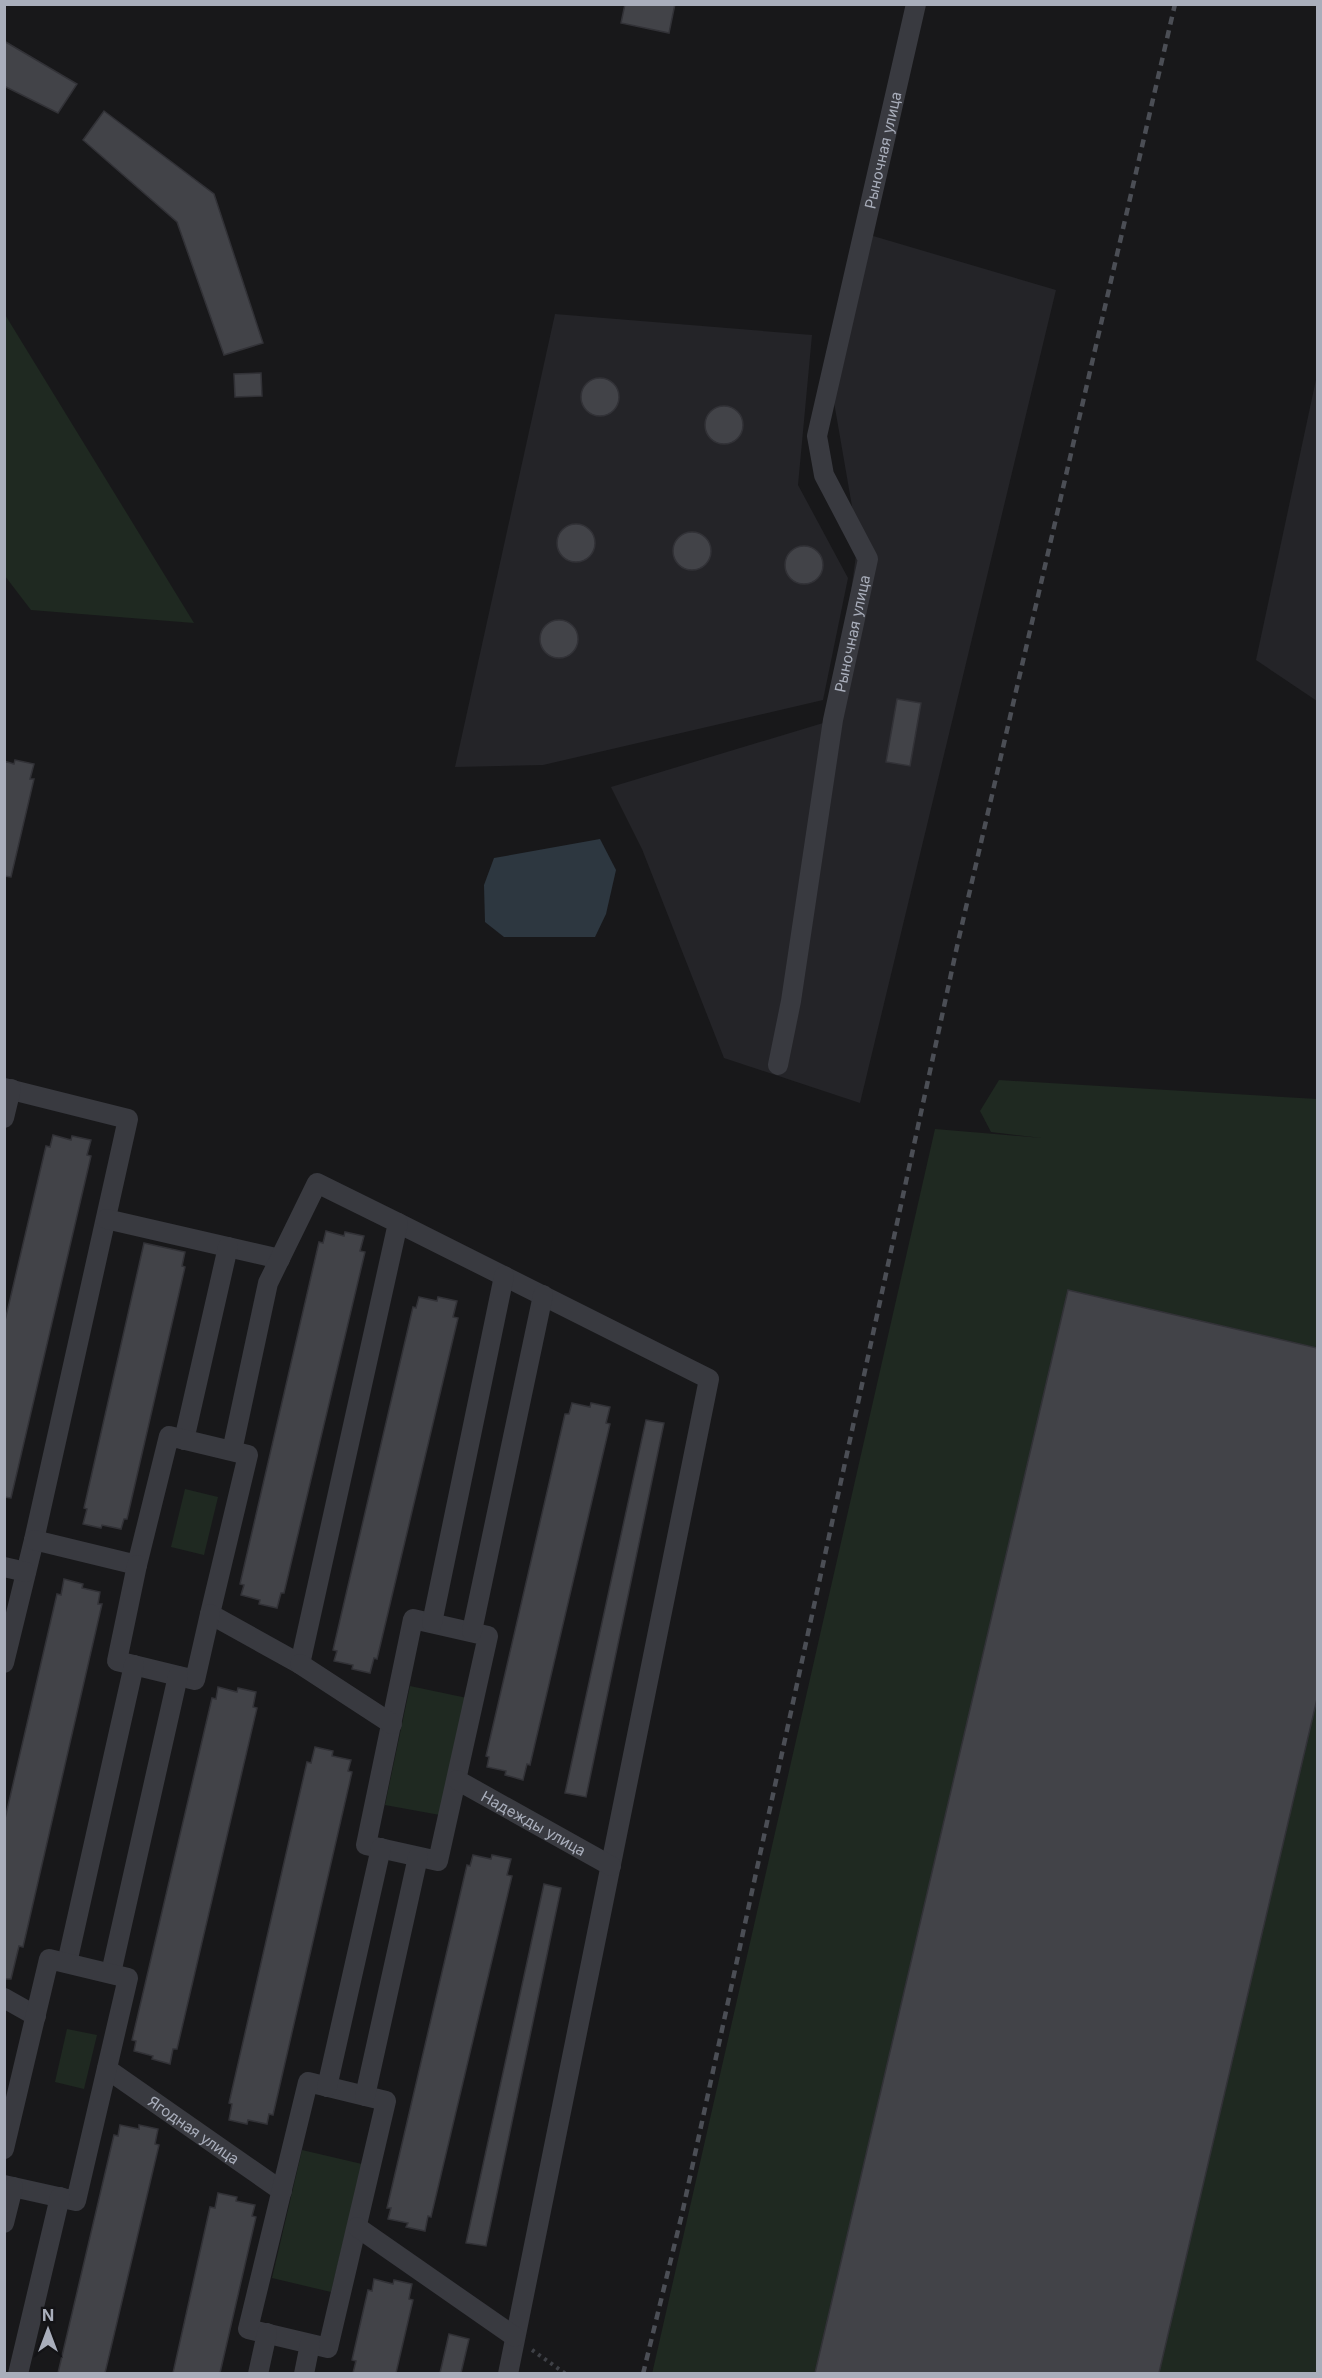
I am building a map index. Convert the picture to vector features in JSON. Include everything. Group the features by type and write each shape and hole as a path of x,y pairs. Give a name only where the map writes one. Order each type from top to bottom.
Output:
{"street":[{"name":"Рыночная улица","path":"778,1065 791,1001 833,720 868,559 824,475 817,436 916,4"},
{"path":"4,1118 8,1088 128,1119 34,1540 4,1663"},
{"path":"232,1451 268,1283 317,1184 399,1222 709,1379 508,2373"},
{"path":"106,1219 280,1259"},
{"path":"300,1664 399,1222"},
{"path":"184,1440 228,1247"},
{"path":"432,1623 504,1276"},
{"path":"472,1632 543,1295"},
{"path":"168,1436 184,1440 248,1455 195,1680 117,1661 168,1436"},
{"path":"34,1540 137,1565"},
{"path":"4,1567 26,1572"},
{"path":"210,1614 300,1664 392,1724"},
{"path":"413,1619 432,1623 488,1636 438,1861 366,1845 413,1619"},
{"path":"67,1963 134,1665"},
{"path":"111,1973 178,1676"},
{"name":"Надежды улица","path":"457,1780 611,1866"},
{"path":"327,2087 381,1848"},
{"path":"365,2096 418,1857"},
{"path":"4,2149 49,1959 128,1978 76,2201 9,2186 4,2223"},
{"path":"4,1998 36,2016"},
{"name":"Ягодная улица","path":"106,2069 282,2191"},
{"path":"308,2082 365,2096 386,2101 328,2348 248,2329 308,2082"},
{"path":"18,2373 60,2198"},
{"path":"357,2227 516,2337"},
{"path":"258,2373 267,2333"},
{"path":"304,2373 310,2344"}],"path":[{"path":"516,2337 566,2373"}],"shaded area":[{"path":"863,233 1056,290 860,1103 724,1058 642,849 611,787 833,720 858,541 830,379"},
{"path":"4,313 194,623 31,610 5,576"},
{"path":"555,314 812,335 798,485 848,578 823,700 543,765 455,767"},
{"path":"1317,375 1317,701 1256,660"},
{"path":"600,839 616,870 606,914 595,937 504,937 485,922 484,885 494,858"},
{"path":"999,1080 1317,1099 1317,2373 652,2374 935,1129 1042,1138 991,1132 980,1111"},
{"path":"185,1489 218,1497 204,1555 171,1547"},
{"path":"410,1686 467,1698 440,1815 385,1805"},
{"path":"67,2029 97,2035 84,2089 55,2082"},
{"path":"302,2150 362,2164 331,2292 272,2278"}],"building":[{"path":"625,4 675,4 669,33 621,23"},
{"path":"4,41 77,84 58,113 4,86"},
{"path":"104,111 214,194 263,343 224,355 177,222 83,140"},
{"path":"261,373 262,396 235,397 234,374"},
{"path":"600,378 607,379 613,384 618,390 618,404 613,410 607,415 600,416 593,415 587,410 582,404 581,397 582,390 587,384 593,379"},
{"path":"724,406 731,407 737,412 742,418 742,432 737,438 731,443 724,444 717,443 711,438 706,432 705,425 706,418 711,412 717,407"},
{"path":"576,524 583,525 589,530 594,536 594,550 589,556 583,561 576,562 569,561 563,556 558,550 557,543 558,536 563,530 569,525"},
{"path":"692,532 699,533 705,538 710,544 710,558 705,564 699,569 692,570 685,569 679,564 674,558 673,551 674,544 679,538 685,533"},
{"path":"804,546 811,547 817,552 822,558 822,572 817,578 811,583 804,584 797,583 791,578 786,572 785,565 786,558 791,552 797,547"},
{"path":"559,620 566,621 572,626 577,632 577,646 572,652 566,657 559,658 552,657 546,652 541,646 540,639 541,632 546,626 552,621"},
{"path":"897,699 921,703 910,766 886,762"},
{"path":"15,760 34,764 30,779 34,779 11,877 4,876 4,761 14,764"},
{"path":"53,1135 71,1140 72,1136 91,1140 87,1155 91,1156 11,1498 4,1497 4,1325 46,1146 50,1147"},
{"path":"326,1231 344,1236 345,1232 364,1236 360,1251 365,1252 284,1593 281,1593 277,1608 259,1604 260,1600 241,1595 244,1585 240,1584 319,1242 323,1243"},
{"path":"144,1243 185,1252 182,1266 185,1267 127,1519 124,1519 121,1529 102,1525 101,1528 83,1524 87,1509 84,1508"},
{"path":"1068,1290 1317,1348 1317,1699 1159,2373 815,2373"},
{"path":"419,1297 437,1301 438,1297 457,1301 453,1317 458,1318 377,1659 374,1658 370,1673 352,1669 353,1665 334,1661 337,1651 333,1650 413,1307 416,1308"},
{"path":"572,1403 590,1407 591,1403 610,1407 606,1423 610,1424 530,1765 527,1764 523,1780 505,1775 506,1771 487,1767 489,1757 486,1756 565,1414 569,1414"},
{"path":"646,1420 664,1423 586,1797 565,1793"},
{"path":"64,1579 83,1584 82,1588 100,1592 98,1604 102,1604 23,1947 19,1946 11,1979 4,1979 4,1823 57,1594 61,1595"},
{"path":"218,1687 237,1692 238,1688 256,1692 253,1707 257,1708 177,2049 173,2049 170,2064 134,2051 136,2041 132,2040 212,1698 216,1699"},
{"path":"315,1747 333,1751 332,1756 351,1760 348,1771 352,1772 273,2115 269,2114 267,2124 248,2120 247,2124 229,2120 232,2104 229,2103 307,1762 311,1763"},
{"path":"473,1855 491,1859 492,1855 511,1859 507,1875 512,1876 431,2217 428,2216 425,2231 406,2227 408,2223 388,2219 391,2208 387,2208 467,1865 470,1866"},
{"path":"544,1884 561,1888 486,2246 466,2243"},
{"path":"120,2125 139,2129 139,2125 158,2129 155,2144 159,2145 105,2373 58,2373 114,2135 118,2136"},
{"path":"218,2193 237,2197 236,2201 255,2205 252,2216 256,2217 220,2373 173,2373 210,2207 215,2208"},
{"path":"374,2279 393,2284 394,2280 412,2284 409,2299 413,2300 396,2373 353,2373 356,2361 352,2360 368,2290 372,2291"},
{"path":"449,2334 469,2339 461,2373 440,2373"}],"railway":[{"path":"643,2374 682,2214 958,942 1175,4"}]}
